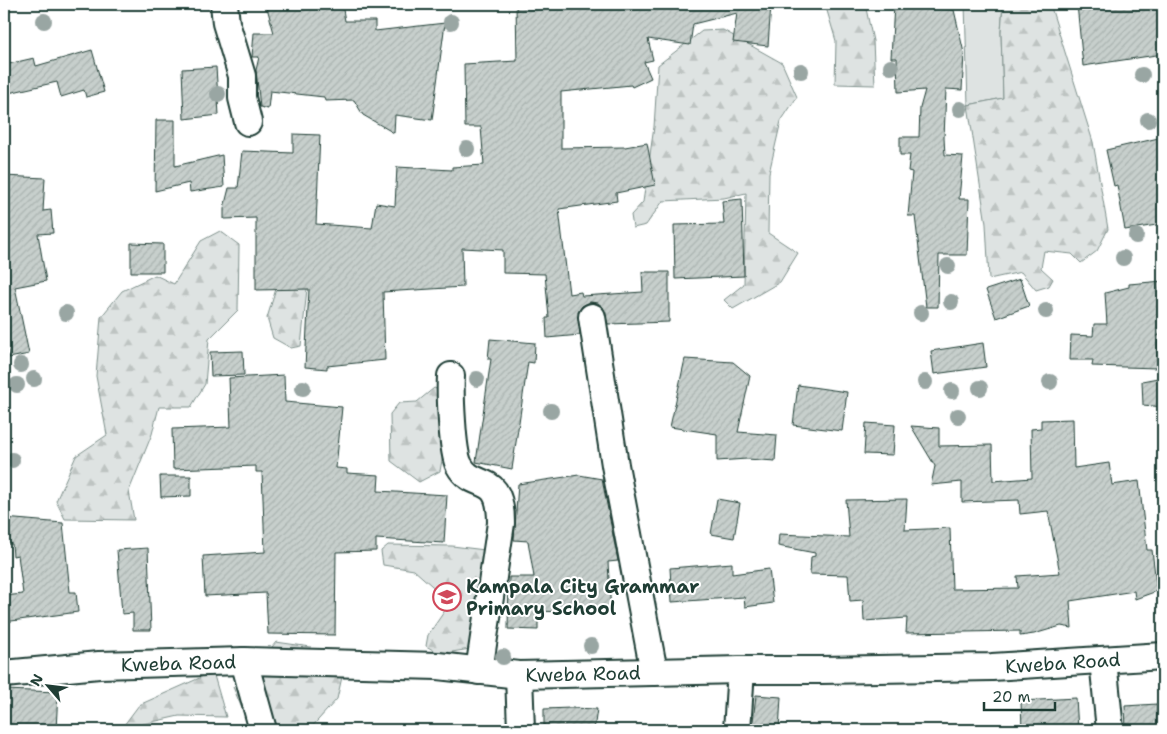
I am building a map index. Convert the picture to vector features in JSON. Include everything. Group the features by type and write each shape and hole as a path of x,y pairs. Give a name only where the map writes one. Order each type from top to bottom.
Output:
{"street":[{"path":"224,4 226,23 242,76 242,98 248,122"},
{"path":"592,318 615,464 654,672"},
{"path":"450,376 457,458 465,472 491,487 498,496 501,507 501,523 479,671"},
{"name":"Kweba Road","path":"4,674 100,665 244,661 381,663 519,675 992,667 1163,656"},
{"path":"1103,660 1110,730"},
{"path":"244,661 263,730"},
{"path":"737,730 741,670"},
{"path":"519,675 521,730"}],"green space":[{"path":"825,4 865,4 873,41 875,85 835,84 836,41"},
{"path":"965,4 1003,4 1001,32 1003,98 968,105"},
{"path":"1003,4 1050,4 1093,142 1108,229 1097,251 1081,263 1072,254 1044,251 1041,268 1053,279 1049,286 1036,290 1021,272 989,279 986,224 968,105 1003,98 1001,32"},
{"path":"723,30 782,63 797,97 781,121 769,173 768,233 798,253 780,282 733,309 724,300 744,284 746,193 724,198 663,201 646,225 633,228 631,215 643,202 654,127 658,65 702,31"},
{"path":"220,231 239,245 238,310 209,339 205,384 191,407 159,407 152,434 129,491 134,520 65,519 56,501 76,456 107,435 96,376 101,317 122,291 155,275 174,284 201,241"},
{"path":"309,270 301,346 291,348 273,338 267,318 280,276"},
{"path":"434,388 441,391 446,439 440,471 419,482 391,461 390,414 399,403 417,402"},
{"path":"388,545 452,546 485,550 470,649 440,654 426,646 428,635 448,606 440,593 414,570 383,565 381,551"},
{"path":"276,642 311,647 311,675 342,677 337,699 309,730 251,730 233,687 260,662"},
{"path":"213,672 226,717 179,716 121,729 139,705"}],"building":[{"path":"266,4 342,4 345,21 375,21 375,31 445,23 432,120 395,115 394,133 363,115 354,100 325,101 324,97 270,91 268,109 260,107 256,70 259,57 252,57 254,33 274,33"},
{"path":"516,4 771,4 768,46 733,42 737,13 693,24 690,45 648,39 653,60 644,62 651,78 632,87 631,85 561,92 561,148 625,147 647,143 655,185 616,193 617,201 559,209 569,294 581,292 582,296 643,292 642,272 669,272 669,322 608,324 603,307 598,303 590,302 582,306 578,312 580,335 547,338 546,318 549,318 545,274 503,273 503,250 462,248 463,287 383,292 385,360 327,366 327,369 305,367 309,289 256,290 256,218 224,219 224,208 229,188 238,188 242,151 293,153 293,134 320,135 316,224 372,228 376,203 395,206 397,167 452,170 452,167 484,165 481,127 465,127 464,64 517,61"},
{"path":"894,4 916,4 916,6 954,10 964,53 962,90 946,89 944,138 945,155 963,156 959,199 969,199 967,255 939,255 938,307 926,307 915,216 908,216 912,172 908,171 910,155 900,155 900,137 919,137 920,108 925,90 898,92 897,58 891,58"},
{"path":"1077,4 1163,4 1163,54 1083,66"},
{"path":"92,50 104,92 86,97 84,90 61,97 57,82 4,94 4,65 34,58 36,66"},
{"path":"216,67 219,115 184,119 182,69"},
{"path":"156,120 175,120 175,166 222,155 224,187 190,192 189,183 155,191"},
{"path":"1163,137 1163,224 1125,230 1117,185 1114,186 1106,150"},
{"path":"4,176 45,178 43,211 51,210 53,233 38,234 46,281 15,287 29,354 9,358 4,332"},
{"path":"742,199 744,276 675,279 674,225 724,224 722,201"},
{"path":"131,243 163,244 163,272 131,272"},
{"path":"1020,279 1029,306 996,318 986,290"},
{"path":"1163,281 1163,336 1158,335 1157,368 1092,366 1093,360 1070,360 1071,335 1093,336 1094,324 1107,324 1105,293 1129,287 1129,284"},
{"path":"490,339 535,343 534,363 528,362 512,469 476,462 491,359 488,359"},
{"path":"983,343 986,367 934,374 931,351"},
{"path":"243,351 244,375 211,376 210,352"},
{"path":"685,359 733,362 750,376 738,432 777,435 775,461 747,459 717,461 717,434 670,427"},
{"path":"284,375 285,402 342,407 336,468 347,469 347,473 379,475 378,491 447,495 444,543 376,539 376,551 336,552 335,635 268,634 266,593 205,596 203,556 265,552 262,472 256,472 256,466 173,469 172,429 231,427 229,378"},
{"path":"1163,377 1163,407 1143,405 1142,381"},
{"path":"798,385 847,392 842,431 793,425"},
{"path":"1073,419 1074,468 1109,463 1112,485 1139,481 1147,550 1152,550 1157,591 1135,599 1134,591 1070,601 1072,628 1061,626 1020,636 1020,631 906,633 907,618 864,621 863,600 850,601 848,575 810,574 811,557 815,556 815,553 778,546 779,534 849,537 846,500 907,499 905,530 950,528 952,589 1018,588 1017,576 1060,573 1048,511 1020,514 1019,500 962,502 962,482 931,485 935,466 911,426 939,428 939,446 992,445 993,481 1032,478 1031,429 1041,428 1041,420"},
{"path":"866,423 895,425 893,455 864,454"},
{"path":"579,475 602,479 618,561 608,562 611,614 538,611 538,630 508,629 509,577 534,577 528,541 514,540 518,484"},
{"path":"160,476 191,476 191,496 161,497"},
{"path":"717,499 740,503 734,538 711,534"},
{"path":"4,518 63,523 70,592 76,592 78,612 4,622 4,596 23,594 18,555 13,556 12,544 4,544"},
{"path":"148,548 151,630 133,630 133,613 122,614 117,550"},
{"path":"732,563 732,574 769,569 773,603 745,607 744,597 672,602 670,568"},
{"path":"4,690 58,692 56,730 4,730"},
{"path":"756,695 781,697 779,730 752,730"},
{"path":"1076,698 1078,730 1022,730 1021,701"},
{"path":"1157,704 1157,727 1126,729 1125,706"},
{"path":"544,709 597,709 594,730 544,730"}],"place":[{"name":"Kampala City Grammar Primary School","path":"447,597"}]}
